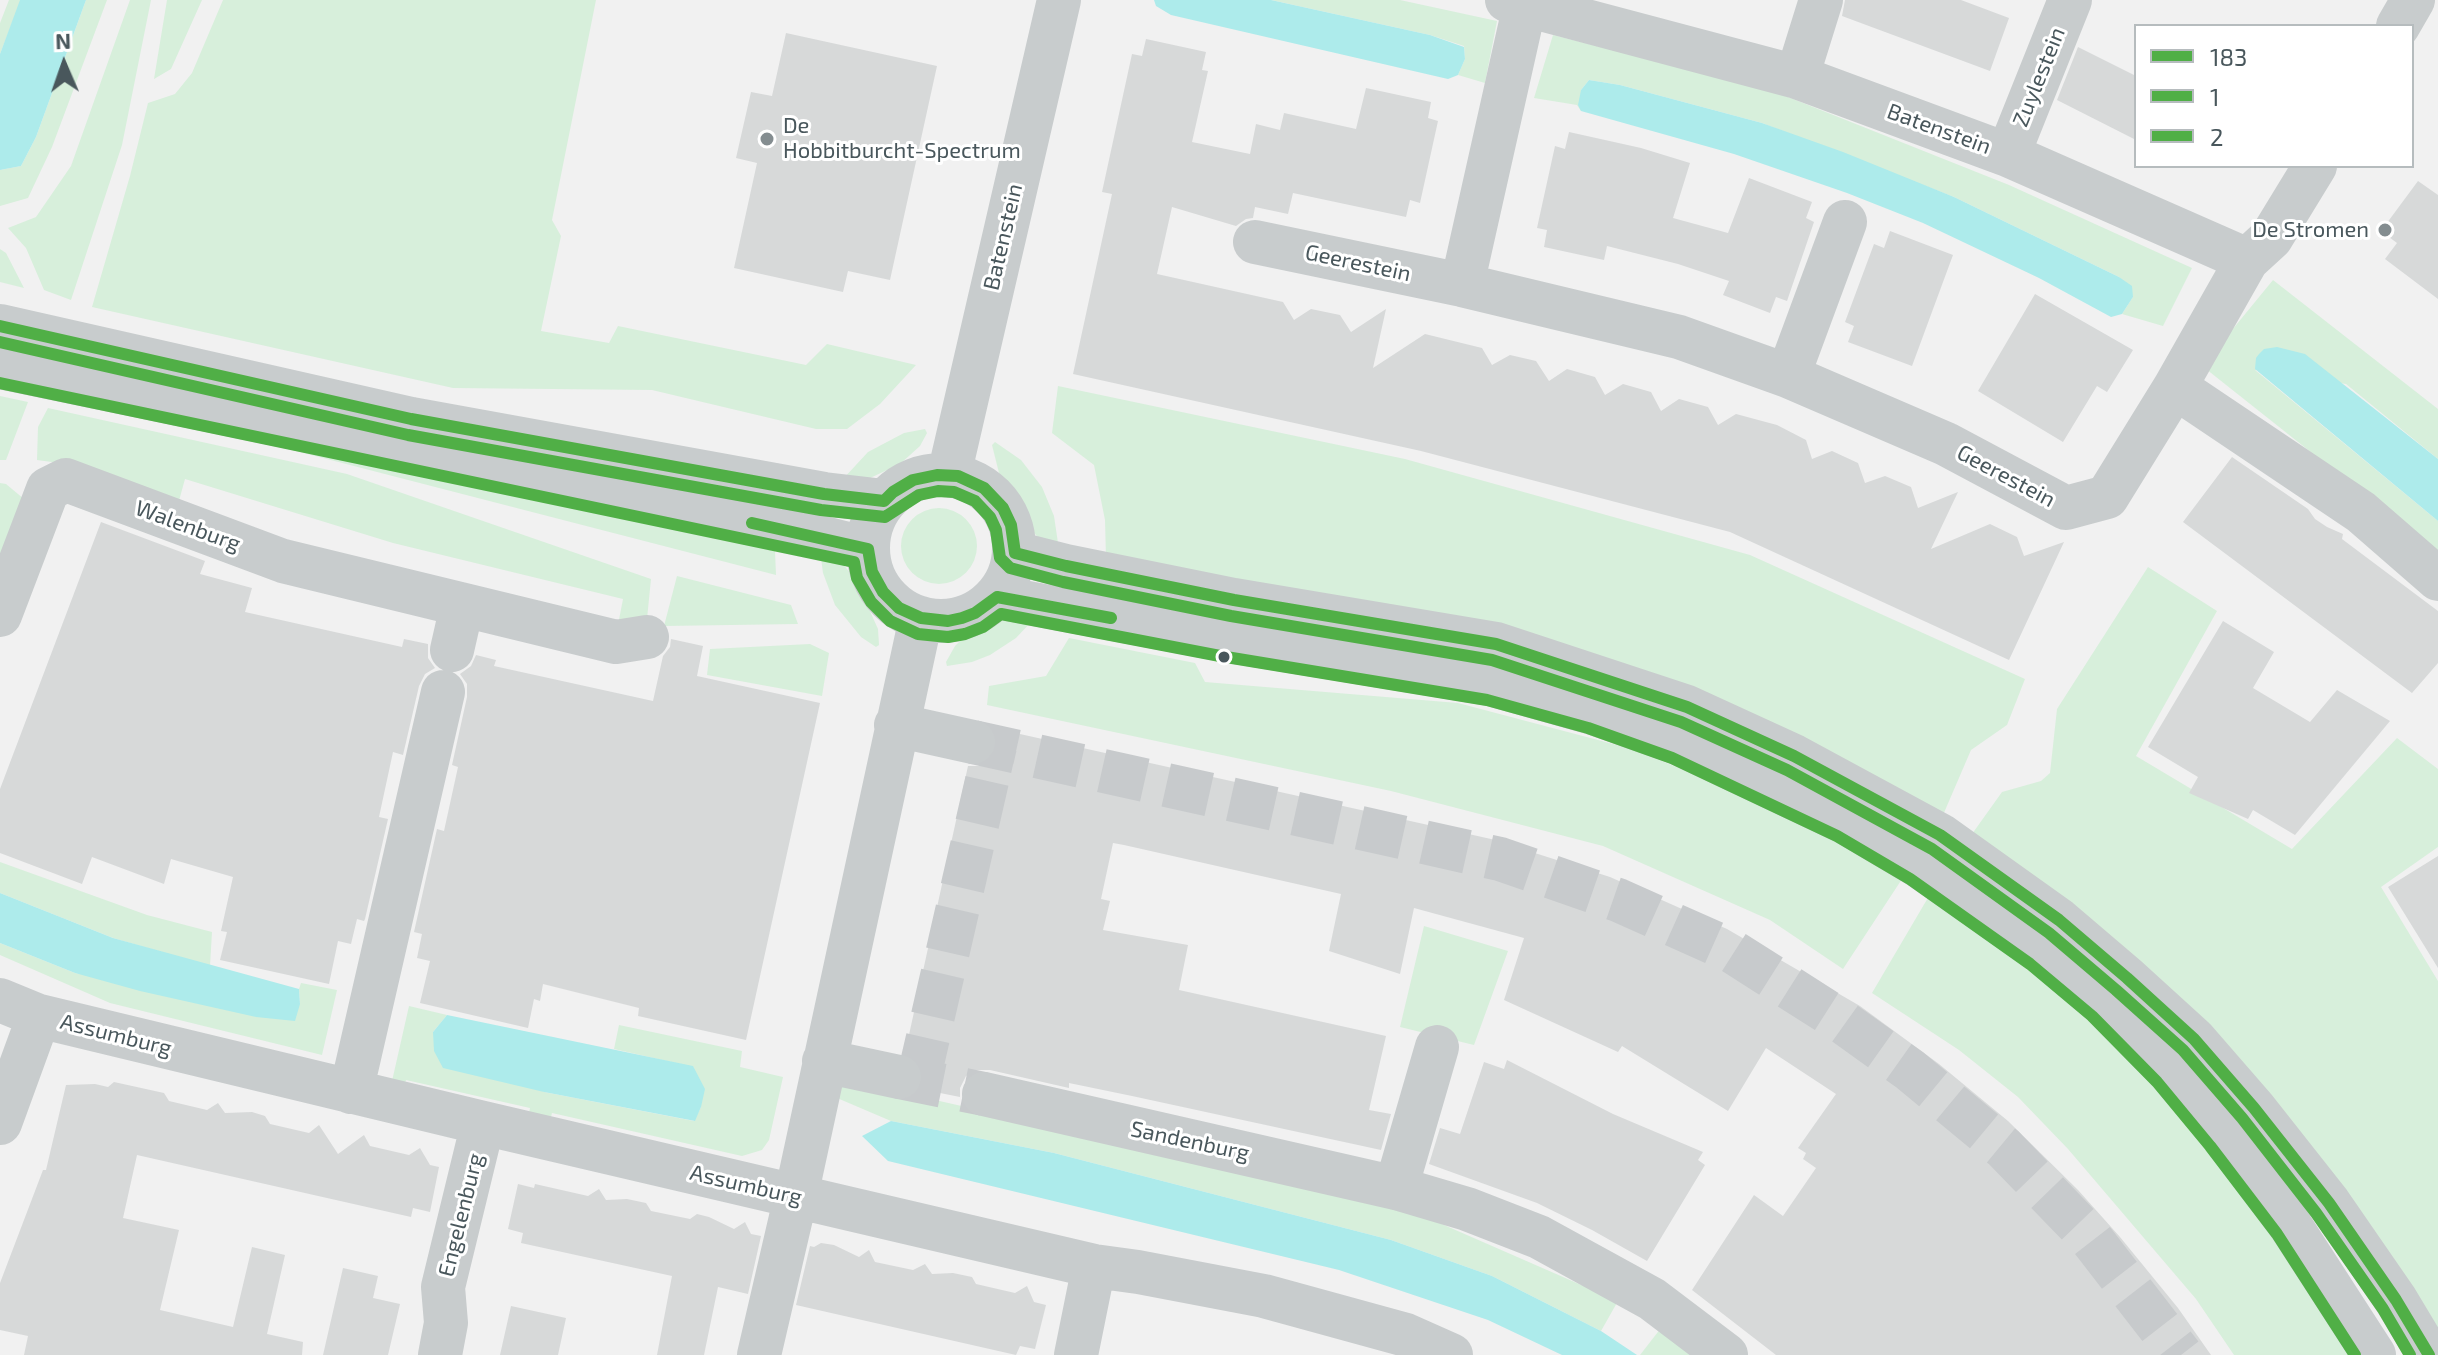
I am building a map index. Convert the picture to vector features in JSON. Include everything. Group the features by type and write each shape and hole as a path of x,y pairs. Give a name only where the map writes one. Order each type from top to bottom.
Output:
{"street":[{"name":"Batenstein","path":"949,475 1059,0"},
{"path":"1797,77 1821,0"},
{"name":"Zuylestein","path":"2008,155 2070,0"},
{"path":"2399,24 2413,0"},
{"name":"Batenstein","path":"1520,1 1797,77 2008,155 2247,260"},
{"path":"1462,285 1520,1"},
{"path":"2247,260 2271,238 2314,168"},
{"path":"1788,376 1845,222"},
{"name":"Geerestein","path":"1255,242 1462,285 1679,337 1788,376 1946,444 2066,508 2107,497 2175,387 2247,260"},
{"path":"0,326 411,419 824,494 884,501"},
{"path":"0,367 868,549"},
{"path":"2175,387 2361,512 2438,579"},
{"path":"949,475 975,483 998,500 1011,525 1015,553 1010,576 997,597 975,613 948,621 921,618 899,608 883,592 872,572 868,549 870,528 884,501 893,492 913,480 949,475"},
{"name":"Walenburg","path":"0,615 48,489 66,480 283,561 616,642 647,637"},
{"path":"1015,553 1234,600 1496,644 1687,707 1794,756 1927,827 2059,920 2194,1039 2254,1108 2329,1203 2396,1300 2429,1355"},
{"path":"997,597 1223,640 1490,684 1593,713 1678,743 1845,822 1919,866 2040,951 2114,1016 2169,1071 2290,1225 2374,1355"},
{"path":"452,650 462,606"},
{"path":"759,1355 921,618"},
{"path":"351,1092 443,692"},
{"path":"896,725 973,742"},
{"path":"0,1123 20,1008"},
{"name":"Assumburg","path":"20,1008 351,1092 1094,1266 1264,1296 1406,1335 1451,1355"},
{"path":"1396,1188 1437,1047"},
{"path":"824,1061 899,1077"},
{"name":"Sandenburg","path":"984,1094 1396,1188 1467,1209 1539,1237 1652,1299 1726,1355"},
{"name":"Engelenburg","path":"440,1355 446,1323 443,1287 483,1123"},
{"path":"1076,1355 1094,1266"}],"green space":[{"path":"9,0 21,0 0,54 0,23"},
{"path":"86,0 107,0 52,147 28,198 0,206 0,170 21,166 36,137"},
{"path":"130,0 151,0 122,145 71,300 44,290 26,248 8,228 36,217 71,166"},
{"path":"167,0 202,0 171,69 154,79"},
{"path":"223,0 596,0 552,220 561,236 541,331 609,343 618,326 806,365 827,344 916,365 880,404 847,429 816,429 652,390 453,388 92,307 148,103 175,94 192,73"},
{"path":"1271,0 1400,0 1497,21 1485,83 1458,75 1465,59 1464,46 1430,35"},
{"path":"1553,35 1768,89 2009,185 2192,268 2163,326 2122,314 2133,297 2119,277 1954,197 1762,123 1620,85 1589,80 1581,90 1581,111 1577,105 1534,98"},
{"path":"0,249 6,253 24,288 0,282"},
{"path":"2273,280 2438,409 2438,459 2346,384 2255,370 2438,521 2438,553 2206,369 2223,341"},
{"path":"1058,386 1405,459 1750,555 2025,679 2007,725 1971,750 1940,822 1106,558 1105,520 1094,465 1052,433"},
{"path":"0,396 28,402 6,460 0,460"},
{"path":"48,408 347,474 651,579 647,619 617,630 623,599 393,543 185,479 177,508 67,464 37,460 38,427"},
{"path":"137,410 775,551 776,575"},
{"path":"925,429 927,433 920,446 900,464 868,479 843,479 868,452 904,433"},
{"path":"995,442 1021,460 1042,487 1054,516 1058,543 1045,544 1030,529 1017,499 999,473 992,445"},
{"path":"0,483 6,484 30,504 0,580"},
{"path":"939,508 953,511 966,519 974,532 977,546 974,560 966,573 953,581 939,584 925,581 912,573 904,560 901,546 904,532 912,519 925,511"},
{"path":"821,558 842,563 856,580 878,629 879,645 876,647 861,637 835,605"},
{"path":"2148,567 2217,611 2136,756 2292,849 2397,738 2438,769 2438,847 2381,887 2438,981 2438,1339 1967,841 2002,792 2041,781 2050,773 2057,709"},
{"path":"677,576 791,605 798,624 664,626"},
{"path":"998,619 1032,621 1016,638 990,655 947,666 946,662 955,646 963,638"},
{"path":"1069,638 1195,663 1205,682 1458,703 1632,749 1778,808 1902,879 1843,969 1770,920 1603,846 1391,791 987,705 989,686 1046,676"},
{"path":"810,644 829,653 822,696 707,675 710,649"},
{"path":"0,862 147,915 212,932 210,966 113,938 0,893"},
{"path":"1929,896 2000,946 2099,1029 2196,1129 2358,1355 2234,1355 2196,1299 2068,1149 2018,1097 1959,1050 1872,993"},
{"path":"1424,926 1508,951 1474,1045 1400,1027"},
{"path":"0,943 75,973 300,1004 301,983 337,990 322,1055 110,1003 0,955"},
{"path":"409,1006 447,1015 433,1032 544,1092 694,1121 701,1107 693,1067 614,1049 619,1025 742,1051 740,1067 783,1077 769,1140 762,1150 742,1156 552,1113 549,1125 527,1121 530,1108 406,1080 403,1092 390,1090"},
{"path":"842,1079 1285,1179 1428,1218 1618,1301 1601,1331 1492,1276 1391,1240 1054,1153 891,1121 837,1098"},
{"path":"1661,1328 1693,1355 1640,1355"}],"water":[{"path":"20,0 86,0 36,137 21,166 0,170 0,54"},
{"path":"1154,0 1271,0 1430,35 1464,47 1465,59 1458,75 1448,79 1171,15 1156,6"},
{"path":"1589,80 1620,85 1762,123 1843,152 1954,197 2119,277 2132,286 2133,297 2122,314 2111,317 2039,278 1923,223 1847,193 1734,154 1581,111 1578,105 1581,90"},
{"path":"2277,347 2305,354 2438,459 2438,521 2255,369 2256,358 2264,349"},
{"path":"0,893 113,938 299,989 300,1004 295,1021 256,1017 140,991 75,973 0,943"},
{"path":"447,1015 693,1066 705,1089 701,1107 695,1121 544,1092 443,1068 434,1051 433,1032"},
{"path":"891,1121 1054,1153 1391,1240 1492,1276 1601,1331 1637,1355 1562,1355 1488,1320 1339,1270 888,1161 862,1136"}],"building":[{"path":"1845,0 1961,0 2009,18 1990,71 1842,16"},
{"path":"786,33 937,66 890,280 848,271 843,292 734,268 757,163 736,158 751,92 772,96"},
{"path":"1146,39 1206,52 1202,70 1208,71 1192,142 1250,154 1256,124 1280,130 1284,113 1356,129 1366,88 1431,102 1428,118 1438,121 1420,203 1410,200 1406,217 1293,193 1288,214 1255,207 1253,218 1236,226 1172,207 1157,274 1283,302 1294,320 1311,309 1340,315 1351,332 1386,309 1373,368 1425,334 1482,348 1492,365 1510,355 1536,361 1549,381 1567,369 1595,377 1605,395 1623,384 1651,392 1661,411 1679,399 1708,407 1718,425 1736,414 1777,425 1806,440 1812,459 1832,451 1858,463 1865,483 1885,476 1911,487 1918,508 1958,492 1931,549 1990,524 2017,537 2024,556 2064,542 2009,660 1730,532 1421,451 1073,374 1112,194 1102,192 1132,54 1142,56"},
{"path":"2078,47 2134,75 2134,139 2057,100"},
{"path":"1569,132 1690,163 1673,218 1728,233 1749,178 1812,202 1806,218 1814,222 1787,301 1776,297 1770,313 1723,295 1729,281 1678,264 1607,246 1604,260 1544,247 1547,230 1537,228 1555,146 1565,149"},
{"path":"2418,181 2438,195 2438,299 2385,259 2397,243 2381,231"},
{"path":"1890,231 1953,255 1912,366 1848,342 1854,326 1845,322 1874,244 1884,248"},
{"path":"2035,294 2133,350 2107,392 2097,386 2063,442 1978,391"},
{"path":"2232,457 2308,509 2315,519 2343,534 2342,539 2438,611 2438,663 2412,693 2183,522"},
{"path":"101,522 205,561 200,574 252,588 245,612 402,647 404,639 428,644 428,658 435,668 425,674 419,686 403,755 393,752 379,817 388,819 365,919 357,919 351,944 338,941 329,984 220,960 227,932 221,931 233,877 171,859 164,884 92,857 82,884 0,853 0,789"},
{"path":"2223,621 2274,652 2253,688 2310,722 2337,690 2390,721 2295,835 2253,810 2248,819 2189,793 2198,777 2148,747"},
{"path":"671,639 703,646 697,676 820,703 746,1040 638,1016 639,1008 543,984 540,1001 534,999 528,1028 420,1003 430,961 417,958 422,934 414,932 437,829 444,831 458,767 452,765 467,697 467,684 460,674 471,666 476,655 496,660 494,666 653,701 663,656 670,647"},
{"path":"993,728 1491,839 1610,877 1727,929 1860,1006 1939,1064 2008,1121 2078,1190 2120,1237 2178,1308 2211,1355 1776,1355 1692,1290 1754,1195 1783,1216 1816,1168 1803,1159 1806,1153 1798,1148 1836,1094 1766,1048 1728,1111 1622,1046 1618,1052 1504,1000 1524,938 1414,908 1400,974 1329,951 1341,894 1124,845 1113,843 1101,899 1110,901 1103,930 1188,945 1179,990 1386,1036 1369,1110 1391,1114 1381,1150 1069,1083 1069,1088 990,1070 977,1070 966,1076 960,1088 960,1097 920,1089 924,1081 922,1069 916,1059 905,1053 968,766 981,766 992,758 997,747 997,735"},
{"path":"2438,856 2438,968 2388,887"},
{"path":"1507,1060 1613,1114 1703,1152 1698,1160 1705,1165 1647,1261 1537,1203 1429,1164 1440,1128 1460,1134 1484,1062 1504,1069"},
{"path":"114,1082 164,1093 169,1101 207,1110 218,1103 225,1113 252,1112 265,1116 270,1124 309,1133 319,1125 338,1154 364,1135 370,1146 409,1155 420,1148 430,1165 439,1167 430,1212 413,1208 411,1217 137,1155 123,1218 179,1230 160,1310 233,1327 252,1247 285,1255 267,1334 303,1342 302,1355 24,1355 28,1336 0,1330 0,1283 43,1170 46,1170 66,1085 108,1087"},
{"path":"518,1184 534,1188 535,1184 588,1196 599,1189 606,1200 627,1199 646,1203 651,1211 690,1219 697,1214 734,1229 745,1222 751,1234 761,1236 748,1294 718,1287 704,1355 657,1355 672,1276 521,1243 523,1233 508,1229"},
{"path":"821,1243 834,1245 859,1257 869,1250 875,1262 913,1270 925,1264 932,1274 953,1273 972,1277 976,1284 1015,1293 1027,1286 1034,1302 1046,1305 1035,1349 1020,1346 1016,1355 796,1305 810,1246"},
{"path":"343,1268 378,1276 373,1298 400,1304 388,1355 323,1355"},
{"path":"511,1306 566,1318 558,1355 500,1355"}],"tunnel":[{"path":"973,742 1500,859 1618,900 1730,950 1837,1018 1910,1070 2004,1148 2089,1236 2181,1355"},
{"path":"918,1081 995,746"},
{"path":"899,1077 984,1094"}],"transit line":[{"name":"183","path":"0,326 411,419 824,494 884,501 913,480 937,475 958,476 984,488 1003,508 1011,525 1015,553 1234,600 1496,644 1687,707 1794,756 1940,835 2059,920 2127,978 2194,1039 2254,1108 2329,1203 2396,1300 2429,1355"},
{"name":"1","path":"0,342 408,435 821,510 885,517 919,495 954,492 975,501 990,517 996,530 1000,558 1010,568 1063,582 1231,616 1492,660 1681,722 1787,770 1932,849 2049,933 2116,990 2183,1050 2242,1118 2316,1213 2383,1309 2410,1355"},
{"name":"2","path":"0,383 854,562 857,578 871,602 890,621 918,634 948,637 965,634 983,627 1001,614 1220,656 1487,700 1588,728 1672,758 1837,836 1910,879 2030,964 2092,1016 2157,1082 2210,1146 2277,1234 2355,1355"},
{"name":"183","path":"752,523 868,549 872,572 883,592 899,608 921,618 948,621 962,618 975,613 997,597 1111,618"}],"place":[{"name":"De Hobbitburcht-Spectrum","path":"767,139"},
{"name":"De Stromen","path":"2385,230"}]}
